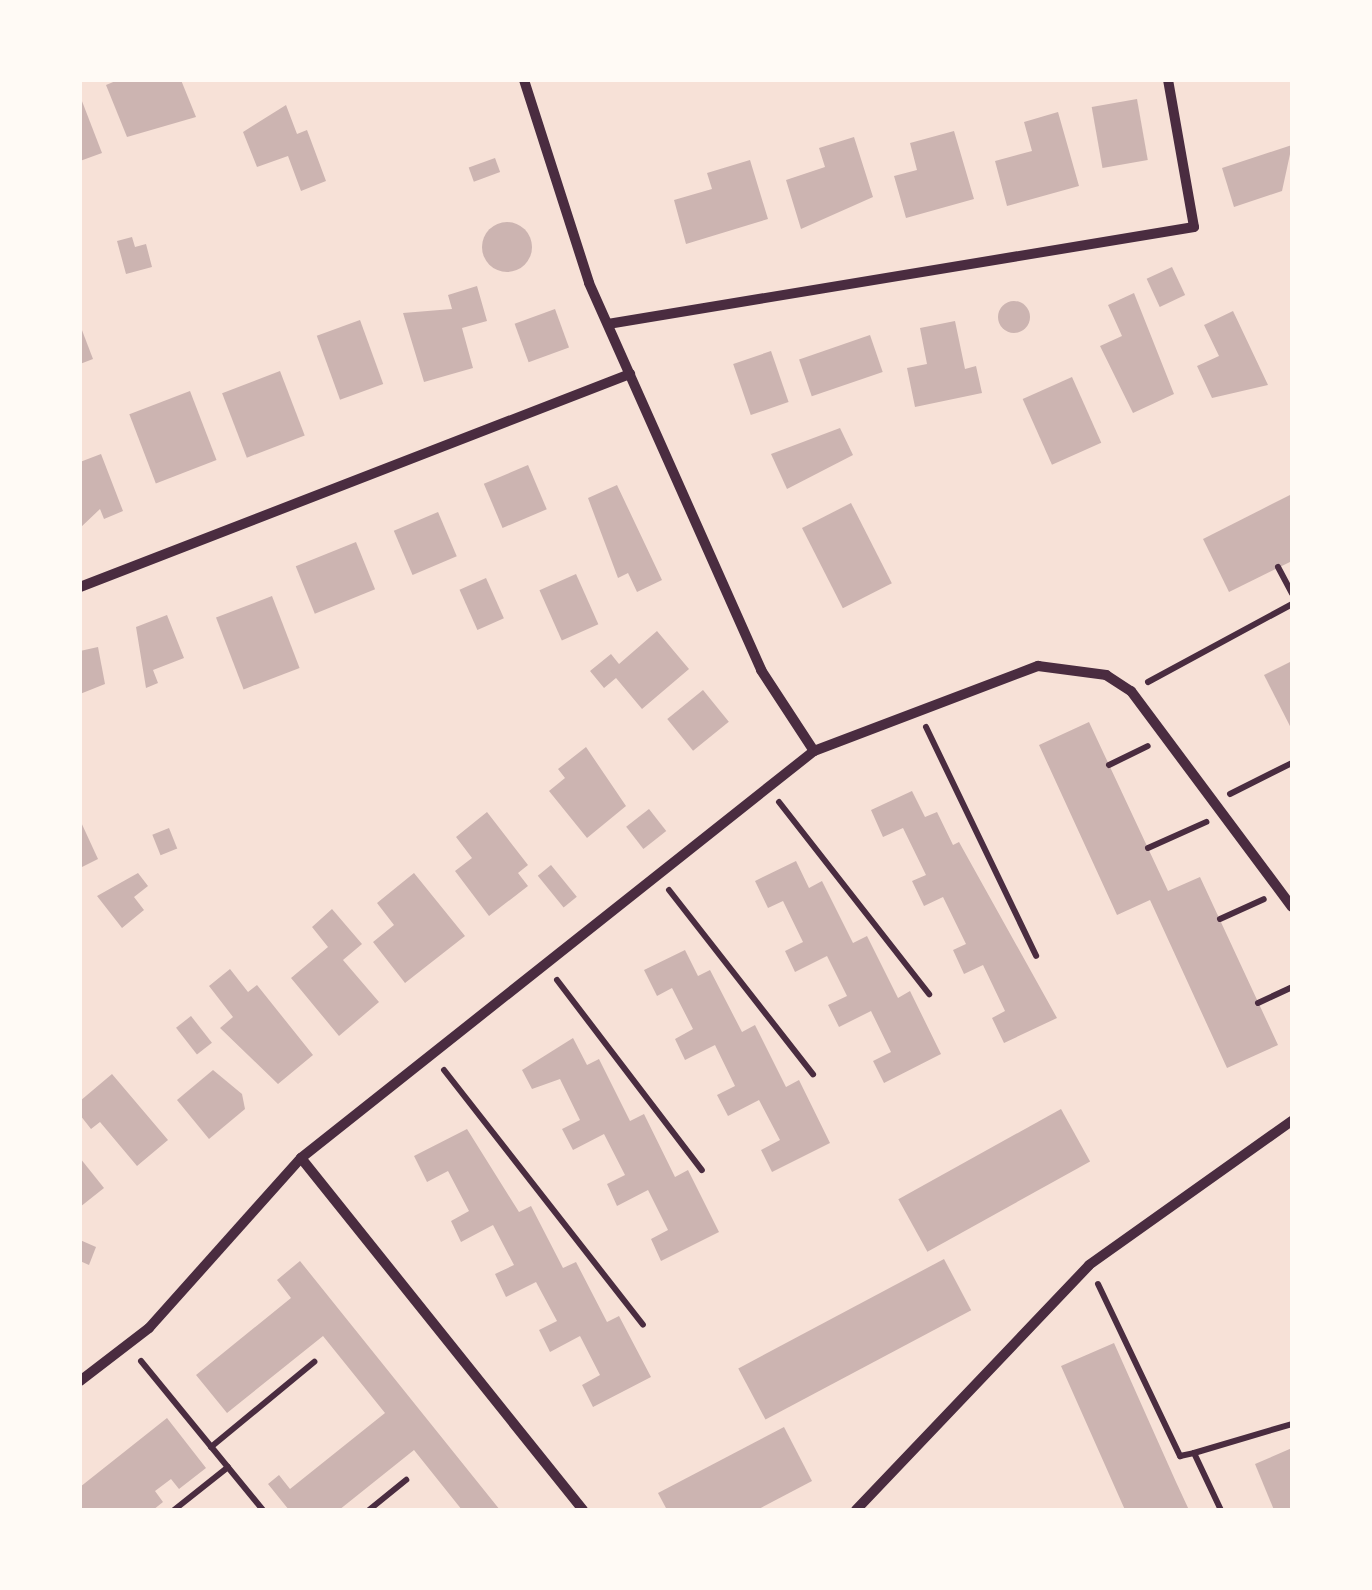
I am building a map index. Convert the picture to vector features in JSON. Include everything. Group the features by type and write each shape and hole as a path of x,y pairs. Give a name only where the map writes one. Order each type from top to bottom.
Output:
{"street":[{"path":"524,80 608,324 762,670 814,751"},
{"path":"608,324 1194,227 1168,80"},
{"path":"80,587 630,374"},
{"path":"80,1381 128,1344 301,1158 814,751 920,715 1038,666 1076,666 1132,691 1292,907"},
{"path":"856,1510 1089,1265 1292,1121"},
{"path":"301,1158 583,1510"}],"path":[{"path":"1278,567 1292,593"},
{"path":"1132,691 1292,604"},
{"path":"920,715 1036,956"},
{"path":"1109,765 1166,738"},
{"path":"1215,802 1292,764"},
{"path":"768,788 929,994"},
{"path":"1148,848 1223,813"},
{"path":"658,876 813,1074"},
{"path":"1220,919 1281,892"},
{"path":"547,966 702,1170"},
{"path":"1258,1003 1292,987"},
{"path":"432,1054 643,1325"},
{"path":"1089,1265 1180,1456 1292,1424"},
{"path":"128,1344 263,1510"},
{"path":"211,1446 314,1362"},
{"path":"1194,1453 1221,1510"},
{"path":"174,1510 228,1468"},
{"path":"370,1510 406,1480"}],"building":[{"path":"118,80 181,80 196,117 127,137 106,85"},
{"path":"80,96 102,153 80,161"},
{"path":"1137,99 1148,160 1102,168 1092,107"},
{"path":"286,105 297,134 307,130 326,181 301,191 288,156 257,167 243,132"},
{"path":"1058,112 1079,186 1007,206 995,161 1032,151 1024,122"},
{"path":"954,131 974,199 906,218 894,176 917,170 910,143"},
{"path":"854,137 873,197 801,229 786,180 825,167 819,148"},
{"path":"1292,145 1282,191 1234,207 1222,168"},
{"path":"495,158 500,172 474,182 469,168"},
{"path":"750,160 768,219 686,244 674,200 712,189 707,173"},
{"path":"507,222 525,229 532,247 525,265 507,272 489,265 482,247 489,229"},
{"path":"132,237 135,247 146,244 152,267 126,274 117,241"},
{"path":"1172,267 1185,295 1160,307 1147,279"},
{"path":"477,286 487,321 462,328 473,368 424,382 403,313 452,309 448,295"},
{"path":"1134,293 1174,394 1133,413 1100,346 1122,336 1108,305"},
{"path":"1014,301 1025,306 1030,317 1025,328 1014,333 1003,328 998,317 1003,306"},
{"path":"555,309 569,348 529,362 515,324"},
{"path":"1233,311 1268,385 1212,398 1197,366 1219,356 1204,325"},
{"path":"360,320 383,384 340,400 317,336"},
{"path":"955,321 965,369 976,366 982,393 915,407 907,368 927,364 920,328"},
{"path":"80,325 93,359 80,364"},
{"path":"870,335 883,372 812,396 799,359"},
{"path":"771,351 789,402 751,415 733,364"},
{"path":"280,371 305,435 247,458 222,393"},
{"path":"1072,377 1101,443 1052,465 1023,399"},
{"path":"190,391 217,460 156,483 129,414"},
{"path":"840,428 853,455 787,489 771,454"},
{"path":"101,454 123,511 104,519 100,509 80,528 80,462"},
{"path":"528,465 547,509 503,528 484,484"},
{"path":"617,485 662,580 637,592 628,573 618,578 588,498"},
{"path":"1292,494 1292,561 1229,592 1203,539"},
{"path":"851,503 892,583 843,608 802,528"},
{"path":"438,512 457,556 413,575 394,531"},
{"path":"356,542 375,589 315,614 296,566"},
{"path":"576,574 598,624 562,641 539,590"},
{"path":"486,578 504,618 477,630 460,590"},
{"path":"272,596 300,668 244,689 216,618"},
{"path":"167,615 184,658 153,670 158,683 146,688 136,627"},
{"path":"657,631 689,669 642,709 616,678 604,688 590,671 611,654 619,664"},
{"path":"98,647 105,684 80,694 80,651"},
{"path":"1292,661 1292,730 1264,675"},
{"path":"703,690 729,722 693,751 667,719"},
{"path":"1089,722 1168,891 1200,877 1278,1045 1227,1068 1150,900 1117,915 1039,745"},
{"path":"586,747 626,806 587,838 549,791 565,778 558,769"},
{"path":"912,791 925,817 937,812 953,845 959,842 1057,1018 1004,1043 992,1018 1005,1011 983,965 964,974 953,950 966,944 943,897 924,906 912,881 926,875 903,828 883,837 871,810"},
{"path":"649,809 666,831 643,849 626,827"},
{"path":"487,812 528,865 518,873 528,886 489,916 455,871 472,858 456,837"},
{"path":"80,820 98,859 80,868"},
{"path":"169,828 177,848 161,855 152,835"},
{"path":"796,861 809,888 822,881 853,943 867,936 898,998 910,991 941,1054 884,1083 873,1061 891,1052 871,1011 839,1027 828,1005 847,996 827,956 795,972 785,951 803,942 783,901 768,908 755,881"},
{"path":"551,865 577,897 564,908 538,876"},
{"path":"138,873 148,886 134,897 144,910 122,928 97,896"},
{"path":"414,873 465,936 405,983 373,942 394,925 377,903"},
{"path":"332,909 362,944 343,960 379,1002 339,1036 291,978 328,947 312,927"},
{"path":"685,950 698,976 710,970 742,1032 755,1025 786,1087 799,1080 830,1143 772,1172 761,1150 780,1140 759,1100 728,1116 717,1095 735,1086 715,1045 685,1060 675,1039 693,1029 672,988 657,996 644,970"},
{"path":"230,969 248,992 257,985 313,1055 278,1084 220,1028 233,1017 209,986"},
{"path":"191,1016 212,1043 197,1054 176,1028"},
{"path":"573,1038 587,1065 599,1059 630,1121 644,1114 675,1177 688,1170 719,1232 661,1261 651,1239 668,1230 648,1190 617,1206 607,1184 625,1175 604,1134 573,1150 562,1129 580,1120 560,1079 532,1089 522,1070"},
{"path":"213,1070 242,1094 245,1109 209,1139 177,1100"},
{"path":"112,1074 168,1140 137,1166 100,1122 91,1129 80,1115 80,1101"},
{"path":"1061,1109 1090,1161 927,1252 898,1199"},
{"path":"467,1129 519,1212 531,1206 563,1268 576,1262 607,1322 619,1316 651,1377 593,1407 582,1385 600,1375 580,1336 550,1352 539,1330 557,1321 536,1282 506,1297 495,1274 514,1265 493,1225 461,1242 451,1221 469,1211 448,1171 427,1182 414,1156"},
{"path":"80,1158 104,1188 80,1207"},
{"path":"80,1240 96,1247 89,1265 80,1261"},
{"path":"944,1259 971,1310 766,1420 738,1368"},
{"path":"300,1261 500,1510 462,1510 414,1450 339,1510 289,1510 268,1484 279,1475 290,1489 385,1413 323,1336 227,1413 196,1375 291,1298 277,1280"},
{"path":"1114,1343 1189,1510 1125,1510 1061,1366"},
{"path":"167,1418 206,1468 179,1489 171,1479 155,1491 163,1502 153,1510 80,1510 80,1487"},
{"path":"784,1427 812,1481 757,1510 667,1510 658,1493"},
{"path":"1292,1448 1292,1510 1274,1510 1255,1464"}]}
